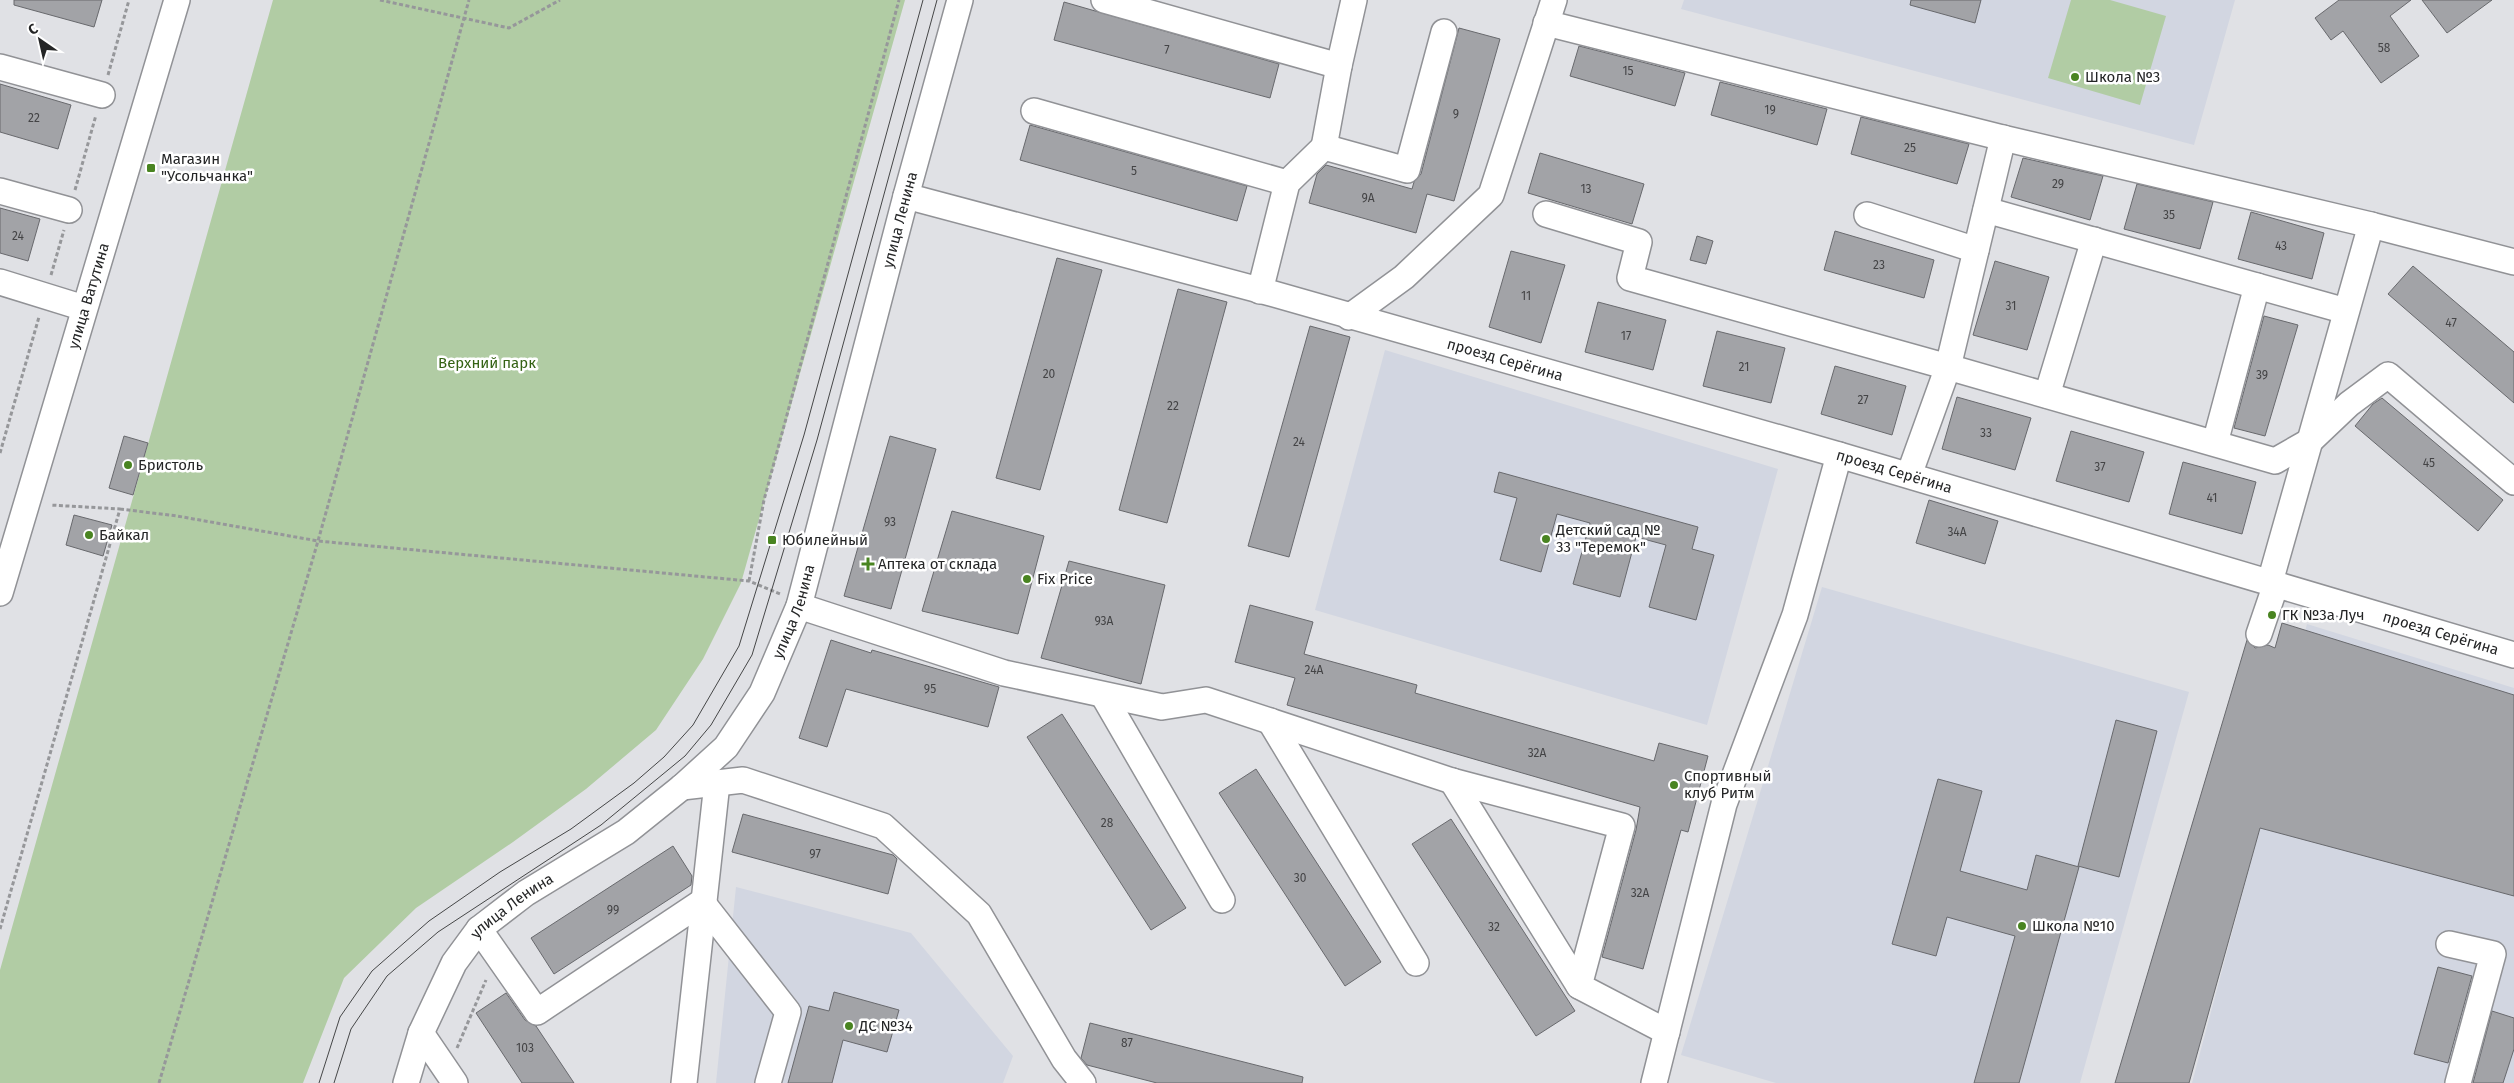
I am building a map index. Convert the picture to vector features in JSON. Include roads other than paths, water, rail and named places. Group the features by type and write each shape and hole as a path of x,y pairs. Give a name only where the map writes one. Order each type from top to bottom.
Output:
{"street":[{"name":"улица Ватутина","path":"1,589 177,0"},
{"name":"улица Ленина","path":"406,1083 420,1033 454,963 479,929 526,893 626,832 682,787 726,747 762,693 799,606 906,196 960,0"},
{"path":"1104,0 1339,66"},
{"path":"1267,293 1287,182 1324,147 1354,0"},
{"path":"1349,317 1404,277 1490,195 1550,11 2003,138 2371,225 2514,262"},
{"path":"1324,147 1407,170 1444,32"},
{"path":"0,67 102,96"},
{"path":"1034,111 1287,182"},
{"path":"1909,475 1948,367 2003,138"},
{"path":"0,191 69,210"},
{"name":"проезд Серёгина","path":"906,196 1267,293 1839,455 2514,655"},
{"path":"1986,210 2346,311"},
{"path":"1546,214 1639,242 1630,278 2275,460 2310,441 2348,404 2388,375 2514,482"},
{"path":"1868,215 1976,250"},
{"path":"2259,634 2310,441 2371,225"},
{"path":"2047,395 2094,240"},
{"path":"0,282 84,308"},
{"path":"2214,443 2257,286"},
{"path":"1654,1083 1724,804 1795,615 1839,455"},
{"path":"799,606 1004,673 1162,707 1206,700 1452,780 1622,826 1578,986"},
{"path":"1103,695 1222,900"},
{"path":"1270,721 1416,963"},
{"path":"682,787 743,780 883,826 979,914 1064,1059 1082,1083"},
{"path":"1452,780 1578,986 1667,1032"},
{"path":"684,1083 702,902 717,783"},
{"path":"479,929 537,1012 702,902"},
{"path":"702,902 788,1012 768,1083"},
{"path":"2449,944 2493,954 2458,1083"},
{"path":"420,1033 451,1077"},
{"path":"1057,1083 1064,1059"}],"tram line":[{"path":"319,1083 340,1017 372,971 429,921 500,872 571,829 634,783 664,757 693,725 739,646 804,435 923,0"},
{"path":"334,1083 351,1029 387,976 438,932 601,825 685,756 711,725 752,655 817,440 937,0"}],"place":[{"name":"Школа №3","path":"2075,77"},
{"name":"Магазин \"Усольчанка\"","path":"151,168"},
{"name":"Бристоль","path":"128,465"},
{"name":"Байкал","path":"89,535"},
{"name":"Детский сад № 33 \"Теремок\"","path":"1546,539"},
{"name":"Юбилейный","path":"772,540"},
{"name":"Аптека от склада","path":"868,564"},
{"name":"Fix Price","path":"1027,579"},
{"name":"ГК №3а Луч","path":"2272,615"},
{"name":"Спортивный клуб Ритм","path":"1674,785"},
{"name":"Школа №10","path":"2022,926"},
{"name":"ДС №34","path":"849,1026"}],"park label":[{"name":"Верхний парк","path":"487,363"}]}
